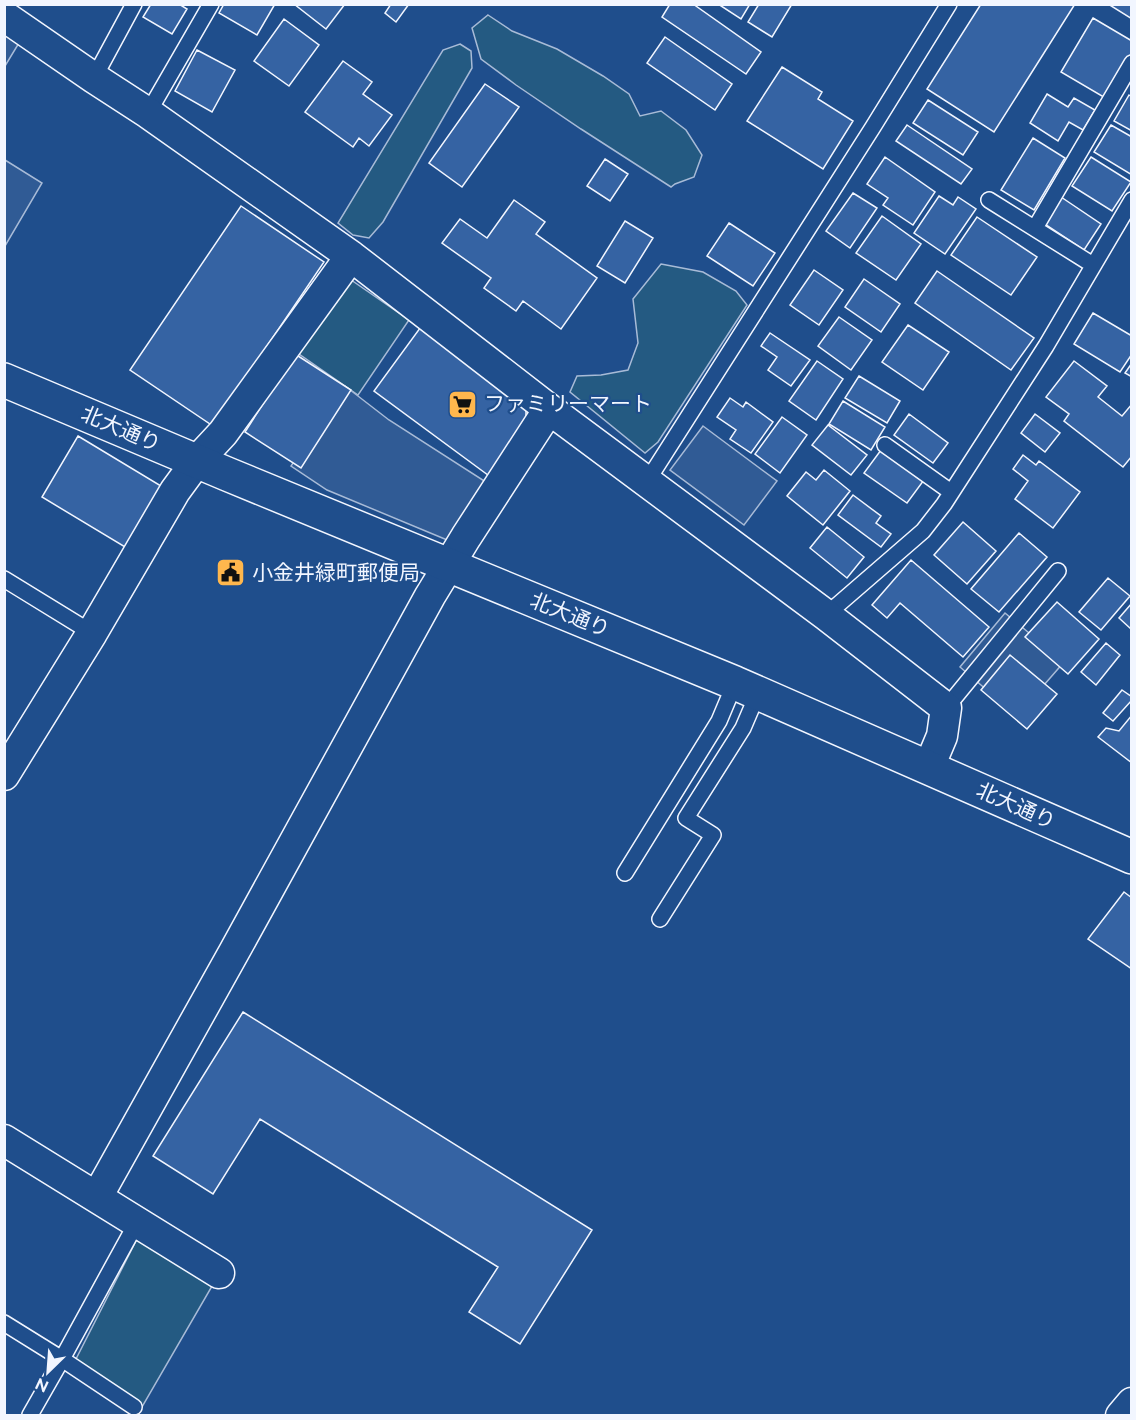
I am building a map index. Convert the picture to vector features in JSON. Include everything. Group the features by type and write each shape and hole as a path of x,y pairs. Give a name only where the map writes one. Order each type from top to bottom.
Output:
{"street":[{"path":"4,16 148,113 351,256 549,410 826,615 946,708 942,736 929,767"},
{"path":"8,763 92,633 174,491 196,461 223,433 351,256"},
{"name":"北大通り","path":"4,380 746,688 1131,857"},
{"path":"97,1197 429,596 549,410"},
{"path":"4,1140 219,1273"},
{"path":"1121,1416 1131,1403"}],"lane":[{"path":"94,78 134,4"},
{"path":"148,113 211,4"},
{"path":"646,483 949,4"},
{"path":"1035,228 1131,63"},
{"path":"989,200 1093,265"},
{"path":"826,615 922,531 951,492 1046,346 1131,200"},
{"path":"885,445 951,492"},
{"path":"946,708 1059,571"},
{"path":"4,579 92,633"},
{"path":"625,873 719,721 746,688"},
{"path":"660,919 712,836 686,818 743,728 746,688"},
{"path":"30,1415 137,1222"},
{"path":"4,1323 134,1407"}],"shaded area":[{"path":"488,15 512,31 557,49 603,76 629,94 640,116 661,111 686,130 702,155 694,177 671,187 581,129 481,59 472,28"},
{"path":"5,27 22,38 5,66"},
{"path":"460,44 471,51 472,68 383,222 369,238 353,235 338,223 443,50"},
{"path":"5,160 42,183 5,246"},
{"path":"661,264 703,272 736,291 747,305 658,442 645,453 570,392 577,376 601,375 628,370 638,343 633,299"},
{"path":"341,273 409,320 358,395 289,347"},
{"path":"345,386 389,420 489,484 452,542 327,490 291,466"},
{"path":"703,426 777,481 744,525 670,470"},
{"path":"1005,613 1064,662 1017,716 960,667"},
{"path":"138,1237 215,1281 142,1407 76,1359"}],"building":[{"path":"151,4 179,4 187,9 172,34 143,17"},
{"path":"224,4 275,4 257,35 219,13"},
{"path":"294,4 345,4 326,29"},
{"path":"391,4 409,4 396,22 385,13"},
{"path":"670,4 693,4 761,52 746,74 662,17"},
{"path":"718,4 750,4 741,19"},
{"path":"759,4 792,4 772,37 748,22"},
{"path":"981,4 1075,4 994,132 927,89"},
{"path":"1108,4 1132,4 1132,19"},
{"path":"1093,18 1132,41 1132,57 1107,99 1061,72"},
{"path":"284,19 319,45 289,86 254,61"},
{"path":"665,37 732,84 715,110 647,63"},
{"path":"197,50 235,70 212,112 175,91"},
{"path":"343,61 372,82 363,94 392,115 369,146 359,138 353,147 305,112"},
{"path":"782,67 822,92 818,99 853,121 823,169 747,121"},
{"path":"485,84 519,107 462,187 429,163"},
{"path":"1047,94 1068,107 1074,98 1095,110 1083,130 1069,122 1058,141 1030,123"},
{"path":"1129,95 1132,97 1132,131 1114,121"},
{"path":"928,100 978,132 963,155 913,123"},
{"path":"907,125 972,169 961,184 896,141"},
{"path":"1111,125 1132,137 1132,175 1094,152"},
{"path":"1033,138 1065,158 1034,210 1001,190"},
{"path":"885,157 935,192 913,225 883,205 888,198 867,184"},
{"path":"1091,157 1131,182 1112,211 1072,186"},
{"path":"605,159 628,174 610,201 587,186"},
{"path":"853,193 877,208 850,248 826,231"},
{"path":"939,196 953,205 958,197 976,209 945,254 914,233"},
{"path":"1061,197 1101,224 1084,250 1043,223"},
{"path":"514,200 545,222 536,234 597,278 561,329 523,301 516,311 484,288 491,278 442,243 460,219 487,238"},
{"path":"241,206 324,262 213,426 130,370"},
{"path":"882,216 921,244 896,280 856,253"},
{"path":"977,217 1037,257 1011,295 951,255"},
{"path":"625,221 653,238 625,283 597,266"},
{"path":"729,223 775,253 753,286 707,256"},
{"path":"814,270 843,290 819,325 790,305"},
{"path":"937,271 1034,338 1011,370 915,303"},
{"path":"864,279 900,304 881,332 845,307"},
{"path":"1093,313 1132,336 1132,354 1120,372 1074,344"},
{"path":"839,317 872,340 851,370 818,346"},
{"path":"423,324 526,400 526,432 492,478 374,391"},
{"path":"908,325 949,352 923,390 882,362"},
{"path":"770,333 810,360 791,386 768,370 777,357 761,346"},
{"path":"295,354 351,390 301,468 245,432"},
{"path":"817,361 843,379 816,420 789,401"},
{"path":"1074,361 1107,386 1098,397 1122,416 1132,404 1132,456 1123,467 1064,421 1069,414 1046,397"},
{"path":"1132,363 1132,377 1125,373"},
{"path":"859,376 900,401 887,423 845,398"},
{"path":"730,398 743,407 746,402 773,422 751,453 730,439 736,430 717,417"},
{"path":"843,401 885,427 871,450 829,424"},
{"path":"909,414 948,443 933,463 894,435"},
{"path":"1035,414 1060,433 1045,452 1021,433"},
{"path":"782,417 807,435 780,473 755,454"},
{"path":"828,425 867,455 851,475 812,445"},
{"path":"78,436 166,489 130,550 42,497"},
{"path":"881,450 924,480 907,503 864,473"},
{"path":"1023,455 1036,465 1039,461 1080,492 1053,528 1015,499 1028,481 1013,469"},
{"path":"824,470 850,491 823,525 787,496 806,472 816,480"},
{"path":"853,495 881,516 876,523 891,534 881,547 838,515"},
{"path":"963,522 996,551 967,584 934,555"},
{"path":"827,527 864,557 847,578 810,548"},
{"path":"1019,533 1047,557 999,612 971,589"},
{"path":"911,560 989,627 963,657 900,603 887,618 872,605"},
{"path":"1108,578 1130,596 1101,630 1079,612"},
{"path":"1057,602 1099,639 1068,674 1025,637"},
{"path":"1132,603 1132,628 1131,629 1119,618"},
{"path":"1106,643 1120,655 1096,685 1081,672"},
{"path":"1010,655 1057,694 1027,729 981,690"},
{"path":"1122,690 1132,697 1132,700 1113,721 1103,713"},
{"path":"1132,715 1132,763 1098,737 1106,728 1119,731"},
{"path":"1124,892 1132,898 1132,969 1088,939"},
{"path":"243,1012 592,1230 520,1344 469,1312 498,1267 260,1119 213,1194 153,1156"}],"place":[{"name":"ファミリーマート","path":"463,404"},
{"name":"小金井緑町郵便局","path":"231,573"}]}
